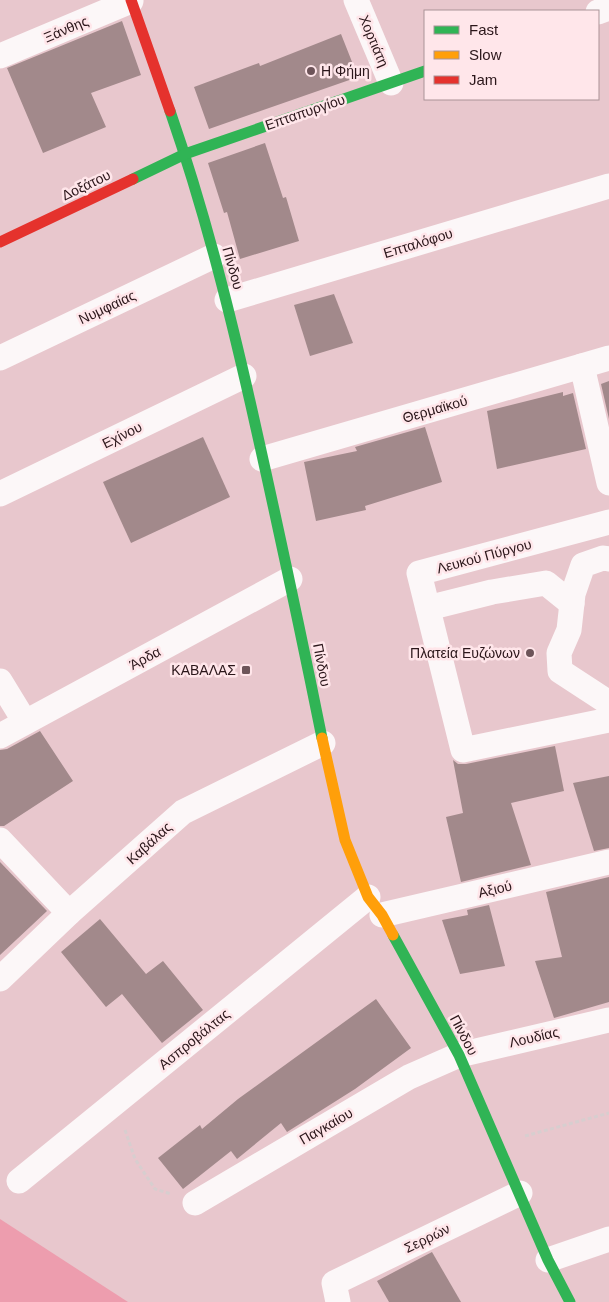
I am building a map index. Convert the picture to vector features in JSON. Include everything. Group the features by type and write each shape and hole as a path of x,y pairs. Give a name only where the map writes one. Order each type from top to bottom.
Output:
{"street":[{"name":"Χορτιάτη","path":"356,0 391,83"},
{"name":"Ξάνθης","path":"0,56 131,1"},
{"name":"Πίνδου","path":"131,1 185,154 227,300 290,579 323,743 345,840 375,906 459,1055 548,1260 570,1302"},
{"name":"Επταπυργίου","path":"185,154 424,71"},
{"name":"Δοξάτου","path":"0,242 185,154"},
{"name":"Επταλόφου","path":"227,300 609,186"},
{"name":"Νυμφαίας","path":"0,358 214,256"},
{"name":"Θερμαϊκού","path":"262,459 609,358"},
{"path":"582,366 609,483"},
{"name":"Εχίνου","path":"0,494 244,376"},
{"name":"Λευκού Πύργου","path":"609,522 419,573 463,750 609,720"},
{"path":"609,558 602,558 583,565 573,594 569,630 559,653 560,671 609,703"},
{"name":"Άρδα","path":"0,736 290,579"},
{"path":"428,608 492,592 546,584 572,604"},
{"path":"0,681 25,722"},
{"name":"Καβάλας","path":"0,979 70,913 183,812 323,743"},
{"path":"0,840 70,913"},
{"name":"Αξιού","path":"375,906 609,862"},
{"name":"Ασπροβάλτας","path":"19,1181 119,1099 375,906"},
{"name":"Λουδίας","path":"459,1055 609,1020"},
{"name":"Παγκαίου","path":"195,1203 409,1077 459,1055"},
{"name":"Σερρών","path":"336,1292 520,1192"},
{"path":"548,1260 609,1239"}],"path":[{"path":"119,1099 122,1120 135,1159 155,1189 195,1203"},
{"path":"498,1144 609,1113"}],"shaded area":[{"path":"0,1219 128,1302 0,1302"}],"building":[{"path":"122,21 141,75 91,93 106,127 43,153 7,68"},
{"path":"341,34 358,77 209,129 194,87 259,63 260,66"},
{"path":"265,143 283,198 286,197 299,241 240,259 227,212 224,213 208,163"},
{"path":"334,294 353,343 310,356 294,305"},
{"path":"609,381 609,419 601,384"},
{"path":"563,392 563,396 573,393 586,449 497,469 487,411"},
{"path":"425,427 442,482 365,506 366,510 316,521 304,462 357,451 355,447"},
{"path":"203,437 230,497 131,543 103,482"},
{"path":"40,731 73,781 4,826 0,826 0,750 7,749"},
{"path":"555,746 564,791 511,803 531,865 461,882 446,817 463,813 453,760 458,764 466,764"},
{"path":"609,776 609,848 594,851 573,783"},
{"path":"0,862 47,911 0,955"},
{"path":"609,877 609,1002 554,1018 535,961 562,957 546,892"},
{"path":"489,905 505,966 460,974 442,920 468,915 467,910"},
{"path":"100,919 146,974 163,961 203,1010 162,1043 122,994 106,1007 61,952"},
{"path":"376,999 411,1048 355,1089 287,1132 281,1123 237,1159 231,1151 183,1189 158,1158 200,1125 202,1129 238,1099"},
{"path":"432,1252 461,1302 389,1302 377,1281"}],"traffic: fast":[{"path":"133,179 185,154 424,71"},
{"path":"170,111 207,229 238,348 322,738"},
{"path":"393,935 459,1055 548,1260 570,1302"}],"traffic: slow":[{"path":"322,738 345,840 368,897 382,915 393,935"}],"traffic: jam":[{"path":"131,0 170,111"},
{"path":"0,242 133,179"}],"place":[{"name":"Η Φήμη","path":"311,71"},
{"name":"Πλατεία Ευζώνων","path":"530,653"},
{"name":"ΚΑΒΑΛΑΣ","path":"246,670"}]}
